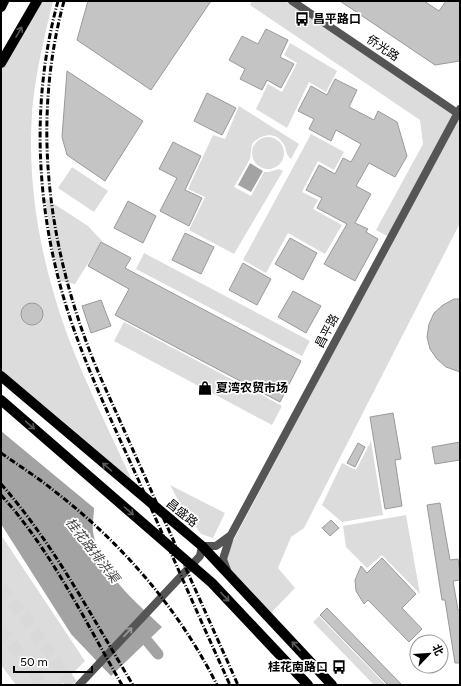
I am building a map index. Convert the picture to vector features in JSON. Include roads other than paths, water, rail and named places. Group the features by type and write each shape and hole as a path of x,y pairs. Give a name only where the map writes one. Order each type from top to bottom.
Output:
{"main road":[{"path":"1,7 4,1"},
{"path":"1,63 37,1"},
{"name":"昌盛路","path":"1,376 202,546 332,685"},
{"path":"1,400 194,563 206,578 308,685"}],"street":[{"name":"侨光路","path":"292,1 459,112"},
{"name":"昌平路","path":"202,546 216,546 231,535 459,112"},
{"path":"194,563 201,557 211,555 222,549 231,535"},
{"path":"231,535 223,559 224,565 232,578"},
{"path":"79,685 194,563 201,554 202,546"},
{"path":"177,581 190,574 206,578"}],"water":[{"path":"250,163 263,171 251,192 238,185"},
{"path":"1,431 94,508 93,532 97,547 103,560 120,585 162,627 111,676 71,634 1,524"}],"waterway":[{"name":"桂花路排洪渠","path":"138,630 158,654"}],"tunnel":[{"path":"1,588 26,619 72,685"},
{"path":"1,629 42,685"}],"railway":[{"path":"58,1 44,70 40,141 45,211 59,281 66,307 94,382 230,685"},
{"path":"64,1 54,48 48,95 47,143 50,190 57,237 68,284 82,329 99,374 238,685"},
{"path":"1,453 41,480 78,510 125,555 146,578 185,630 217,685"},
{"path":"1,484 20,507 55,556 133,685"},
{"path":"1,495 19,516 52,562 122,685"}],"place":[{"name":"昌平路口","path":"302,19"},
{"name":"夏湾农贸市场","path":"205,388"},
{"name":"桂花南路口","path":"339,667"}]}
